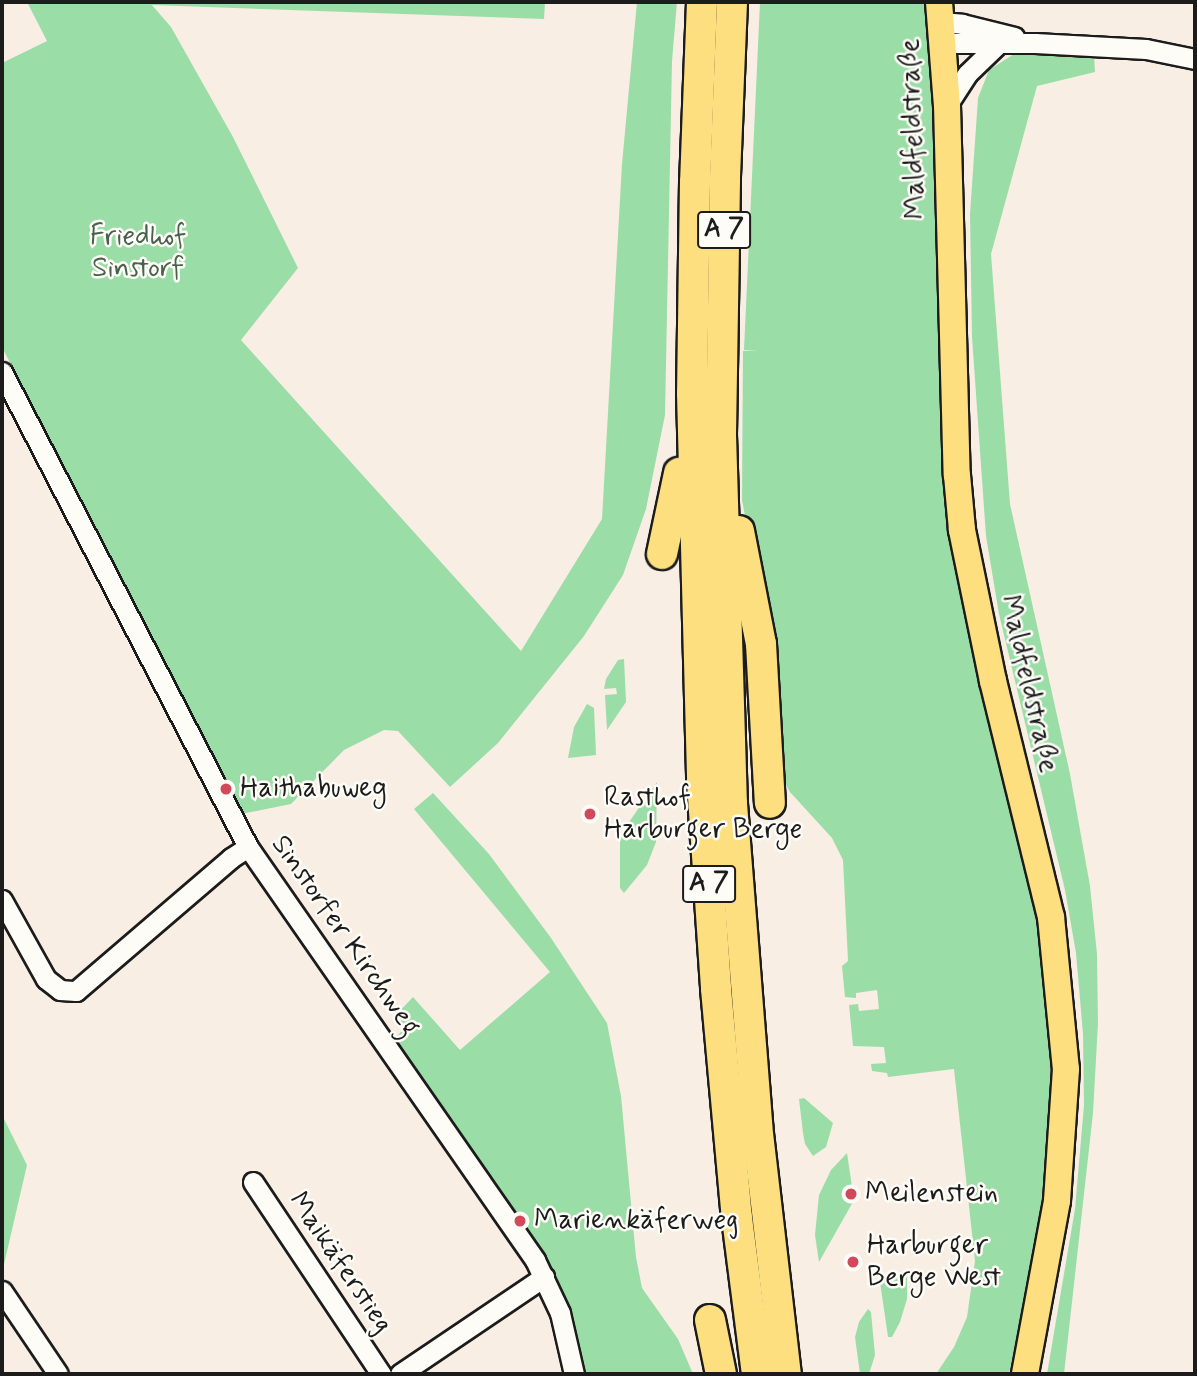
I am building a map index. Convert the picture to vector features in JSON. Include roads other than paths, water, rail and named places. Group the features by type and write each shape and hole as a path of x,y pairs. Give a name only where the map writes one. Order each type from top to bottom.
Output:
{"highway":[{"name":"A 7","path":"702,2 695,181 692,393 702,782 715,975 737,1218 757,1374"},
{"name":"A 7","path":"732,2 724,206 721,435 732,804 758,1138 786,1374"},
{"path":"662,554 675,500 692,393"},
{"path":"721,435 761,644 770,803"},
{"path":"710,1320 721,1374"}],"main road":[{"name":"Maldfeldstraße","path":"941,22 947,105 956,461 962,530 993,681 1051,917 1066,1069 1057,1201 1025,1374"}],"street":[{"path":"941,22 970,26 1035,43"},
{"path":"941,22 998,44 1035,43 1146,49 1195,59"},
{"path":"947,105 968,74 998,44"},
{"name":"Sinstorfer Kirchweg","path":"2,372 248,847 461,1152 544,1278 560,1313 574,1374"},
{"path":"2,900 46,979 60,990 76,991 231,858 248,847"},
{"name":"Maikäferstieg","path":"253,1182 381,1374"},
{"path":"400,1374 544,1278"},
{"path":"2,1291 58,1374"}],"place":[{"name":"Haithabuweg","path":"226,789"},
{"name":"Rasthof Harburger Berge","path":"590,814"},
{"name":"Meilenstein","path":"851,1194"},
{"name":"Marienkäferweg","path":"520,1221"},
{"name":"Harburger Berge West","path":"853,1262"}],"park label":[{"name":"Friedhof Sinstorf","path":"138,253"}]}
